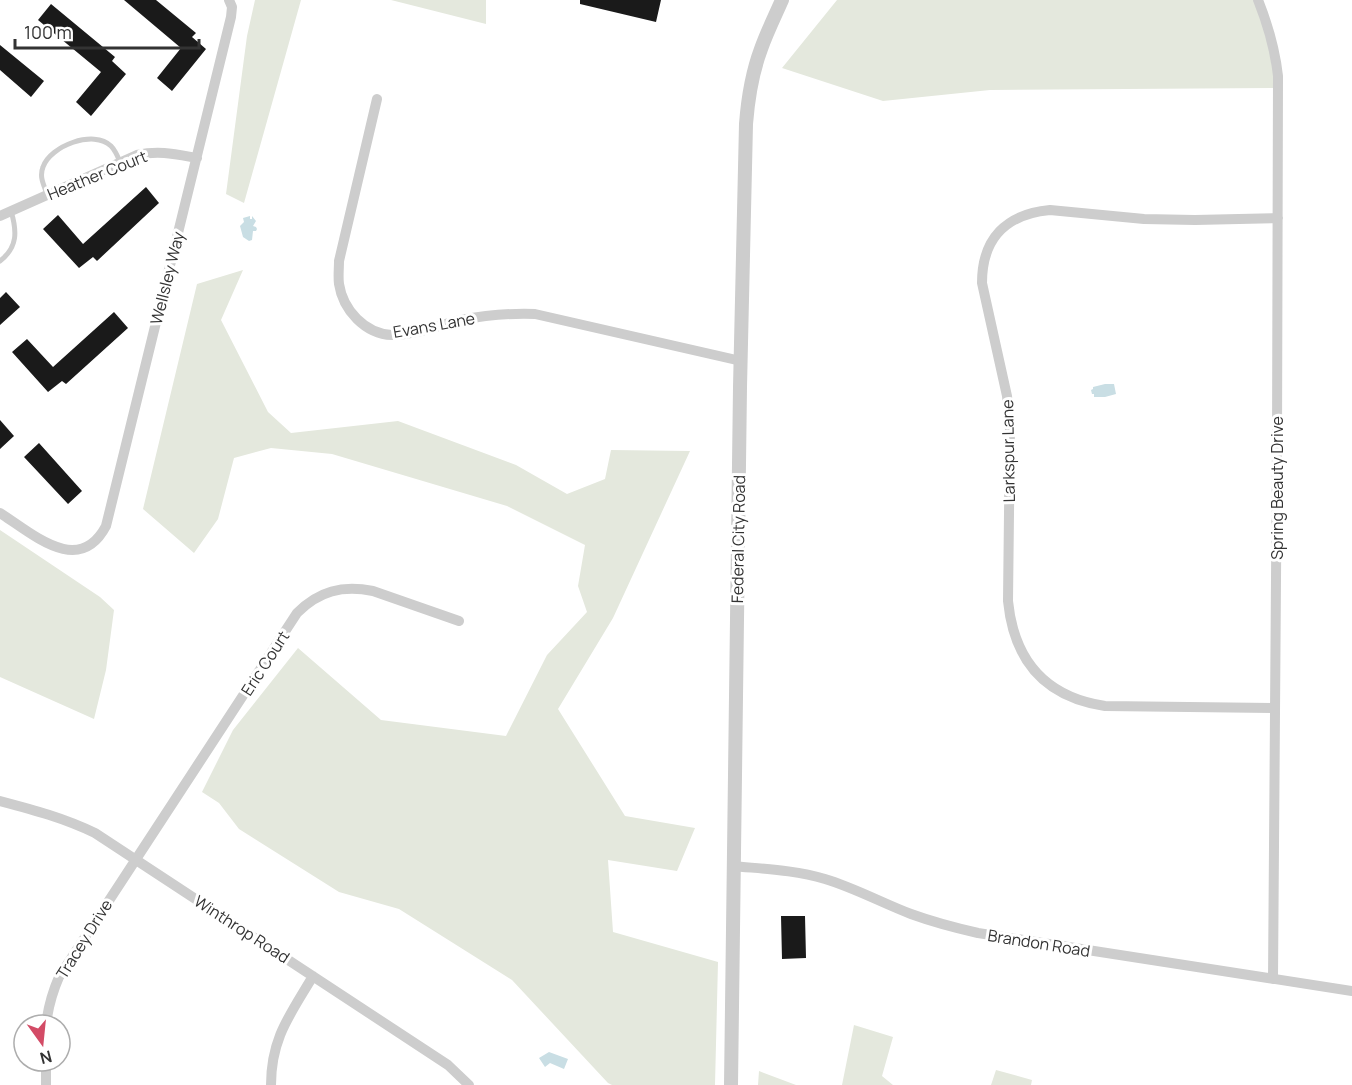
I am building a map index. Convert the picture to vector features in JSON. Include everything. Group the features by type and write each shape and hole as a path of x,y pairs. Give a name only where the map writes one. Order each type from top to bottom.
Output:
{"street":[{"name":"Wellsley Way","path":"0,513 62,550 74,551 86,548 93,544 106,526 231,17 229,0"},
{"name":"Federal City Road","path":"731,1085 746,124 753,76 761,49 782,0"},
{"name":"Spring Beauty Drive","path":"1258,0 1276,53 1278,76 1272,979"},
{"name":"Evans Lane","path":"377,99 339,261 341,294 355,318 363,325 382,334 393,335 413,333 458,321 505,313 535,314 741,361"},
{"name":"Heather Court","path":"0,216 137,155 165,152 197,158"},
{"name":"Larkspur Lane","path":"1275,708 1088,704 1055,689 1030,666 1020,650 1010,619 1008,601 1010,425 1007,396 982,276 985,256 990,243 998,233 1021,216 1035,211 1050,210 1144,219 1278,218"},
{"name":"Eric Court","path":"136,859 305,605 332,591 359,588 459,621"},
{"name":"Winthrop Road","path":"0,801 52,815 95,833 448,1065 469,1085"},
{"name":"Tracey Drive","path":"47,1013 59,977 136,859"},
{"name":"Brandon Road","path":"733,866 792,872 823,878 909,913 943,925 978,933 1352,991"},
{"path":"271,1085 271,1063 278,1037 313,976"}],"lane":[{"path":"47,195 41,179 43,167 49,157 66,145 76,141 97,140 111,146 120,162"},
{"path":"0,261 11,249 16,238 11,211"}],"shaded area":[{"path":"255,0 301,0 244,203 226,194 247,36"},
{"path":"391,0 486,0 486,24"},
{"path":"837,0 1257,0 1279,88 990,90 883,101 782,68"},
{"path":"250,216 250,219 252,216 256,221 253,226 257,229 253,231 252,240 249,241 243,237 240,226 244,222 243,218"},
{"path":"243,270 221,320 268,412 291,433 398,421 516,465 567,494 605,479 611,450 690,451 613,618 558,709 625,816 695,828 677,871 608,860 613,932 718,962 715,1085 612,1085 608,1083 512,980 399,909 339,892 239,829 219,803 202,792 233,730 298,648 381,720 506,736 547,655 587,612 578,586 585,545 507,506 332,454 271,448 234,458 218,519 194,553 143,509 197,284"},
{"path":"1114,384 1116,394 1094,397 1091,390 1093,387"},
{"path":"0,530 100,597 114,610 106,670 94,719 0,677"},
{"path":"854,1025 893,1037 882,1076 893,1085 842,1085"},
{"path":"549,1052 568,1059 564,1069 550,1063 545,1067 539,1058"},
{"path":"996,1070 1032,1080 1031,1085 991,1085"},
{"path":"759,1071 796,1085 758,1085"}],"building":[{"path":"124,0 156,0 196,33 192,37 206,49 172,91 157,78 181,48"},
{"path":"580,0 661,0 656,22 580,4"},
{"path":"51,4 115,57 112,61 126,74 91,116 76,102 101,72 38,20"},
{"path":"0,45 44,81 31,97 0,70"},
{"path":"146,187 159,203 97,261 93,257 79,268 43,229 58,215 83,244"},
{"path":"6,292 20,307 0,325 0,298"},
{"path":"114,312 128,328 66,384 62,381 48,392 12,352 27,339 53,367"},
{"path":"0,420 14,436 0,449"},
{"path":"39,443 82,491 68,504 24,457"},
{"path":"781,916 805,916 806,958 782,959"}]}
